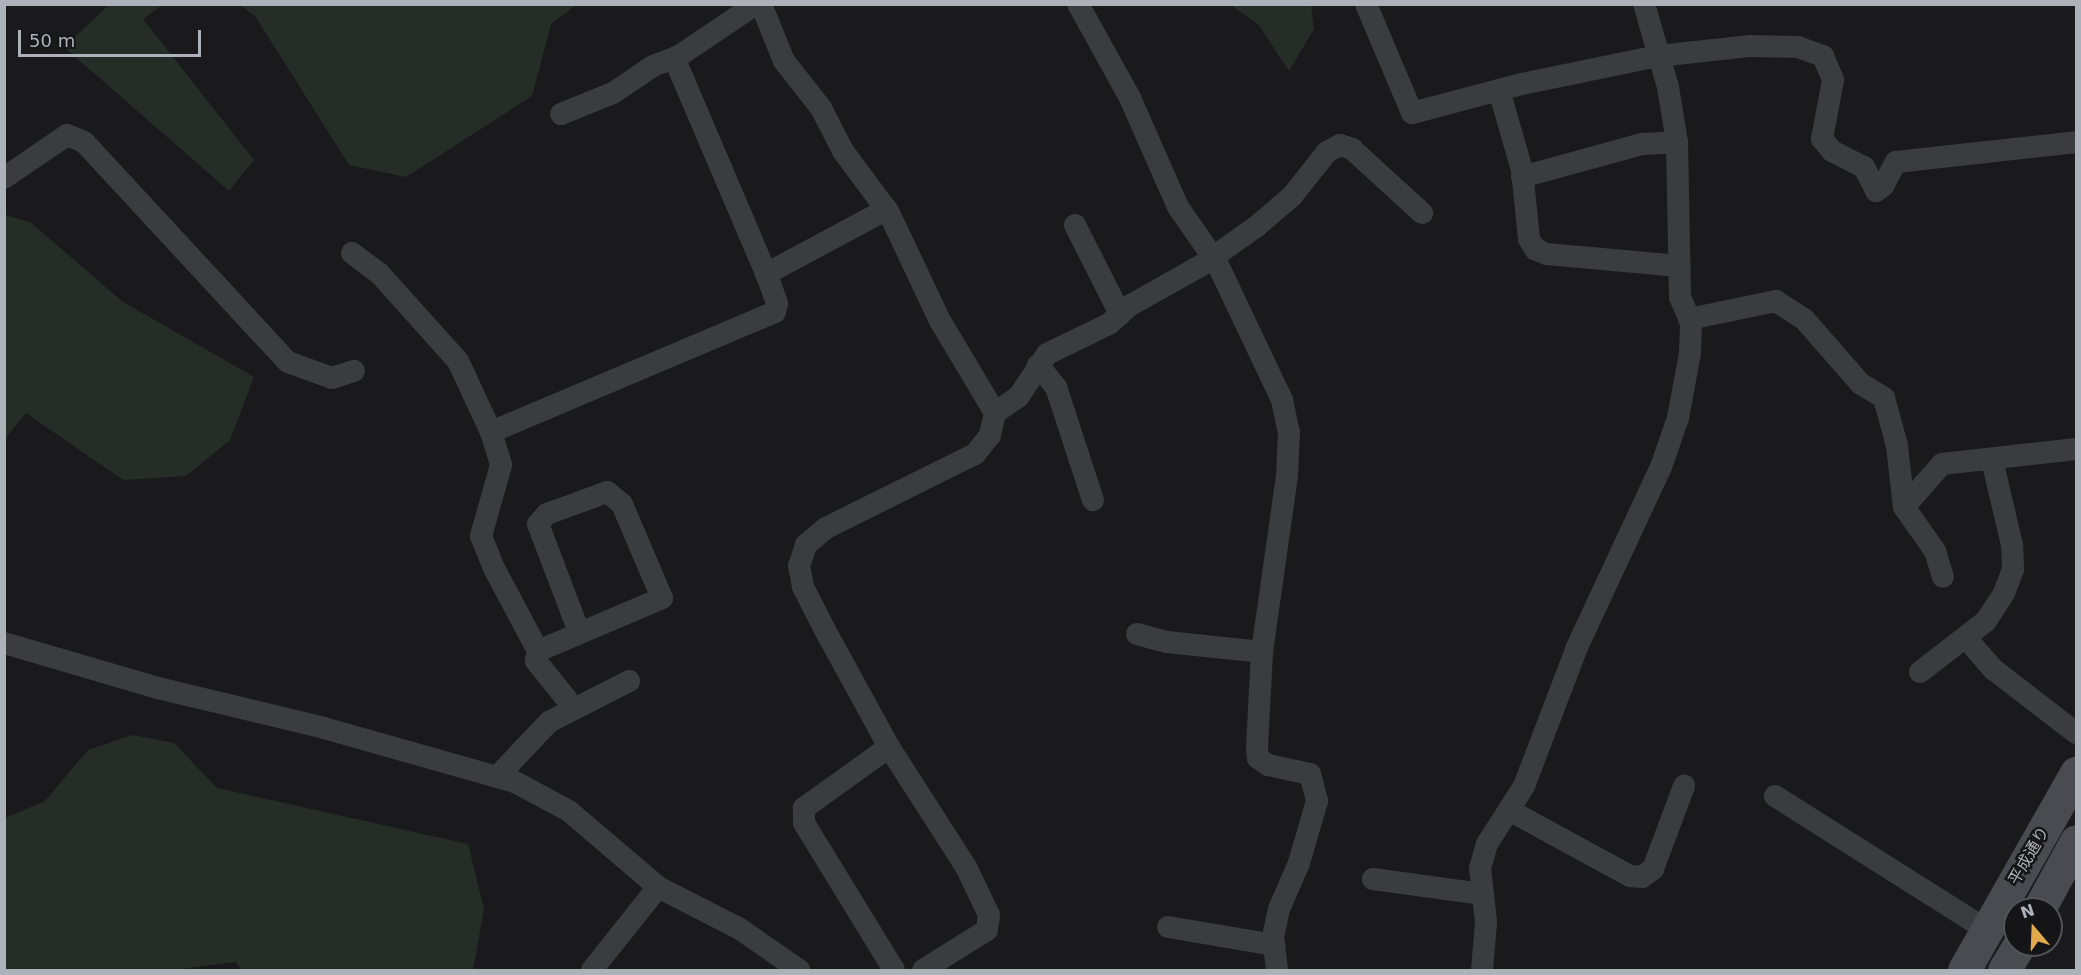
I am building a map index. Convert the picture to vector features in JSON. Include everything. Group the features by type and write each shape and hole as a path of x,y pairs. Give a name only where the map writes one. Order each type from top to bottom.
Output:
{"street":[{"path":"561,114 613,93 653,66 674,58 758,4 784,62 821,108 843,151 886,209 939,319 995,414"},
{"path":"1078,4 1130,99 1178,207 1214,256 1282,400 1289,432 1287,476 1262,652 1258,758 1268,765 1310,774 1317,801 1299,863 1279,909 1274,945 1277,970"},
{"path":"1366,4 1412,113 1499,90 1659,56 1750,46 1798,47 1823,56 1833,80 1822,139 1832,151 1864,167 1876,190 1896,162 2076,142"},
{"path":"1482,970 1486,922 1480,868 1487,844 1524,786 1577,647 1661,467 1680,407 1690,353 1689,319 1680,297 1677,142 1659,56 1644,4"},
{"path":"491,432 769,315 777,303 674,58"},
{"path":"1499,90 1522,177 1529,240 1535,249 1547,254 1679,266"},
{"path":"4,178 67,135 84,142 288,362 332,378 354,371"},
{"path":"1522,177 1642,144 1677,142"},
{"path":"923,970 987,930 989,915 966,867 889,747 803,587 799,566 806,545 826,528 975,454 990,435 995,414 1019,396 1047,354 1120,314 1214,256 1292,196 1327,152 1340,145 1352,149 1422,213"},
{"path":"766,274 886,209"},
{"path":"1075,225 1120,314"},
{"path":"352,253 379,273 458,361 491,432 501,465 481,536 495,570 538,651 536,661 573,707"},
{"path":"1689,319 1776,301 1804,319 1861,384 1884,398 1897,446 1904,507 1935,550 1943,577"},
{"path":"1038,365 1056,387 1093,500"},
{"path":"1904,507 1942,464 2076,449"},
{"path":"1920,672 1986,621 2004,593 2013,569 2012,545 1992,460"},
{"path":"538,651 662,598 622,504 607,492 547,514 538,524 579,632"},
{"path":"1137,634 1167,642 1262,652"},
{"path":"1966,638 1993,669 2076,733"},
{"path":"4,643 158,688 324,728 515,782 569,811 658,887 740,929 799,970"},
{"path":"496,777 549,722 573,707 629,681"},
{"path":"889,747 811,800 804,808 804,823 894,970"},
{"name":"平成通り","path":"1964,970 2076,773"},
{"path":"1509,810 1630,876 1642,877 1653,869 1684,786"},
{"path":"1775,796 1987,930"},
{"name":"平成通り","path":"2046,897 2076,841"},
{"path":"1373,879 1483,894"},
{"path":"592,970 658,887"},
{"path":"1168,927 1274,945"},
{"path":"2004,970 2012,957"}],"shaded area":[{"path":"109,5 162,5 143,19 254,160 229,191 64,47"},
{"path":"240,5 576,5 551,24 532,96 406,177 349,165 255,16"},
{"path":"1231,5 1311,5 1314,29 1289,71 1258,24"},
{"path":"5,215 30,222 123,302 254,377 230,440 186,476 123,480 26,413 5,439"},
{"path":"132,735 174,743 217,788 468,844 484,909 473,970 241,970 236,962 171,970 5,970 5,818 45,801 88,750"}]}
